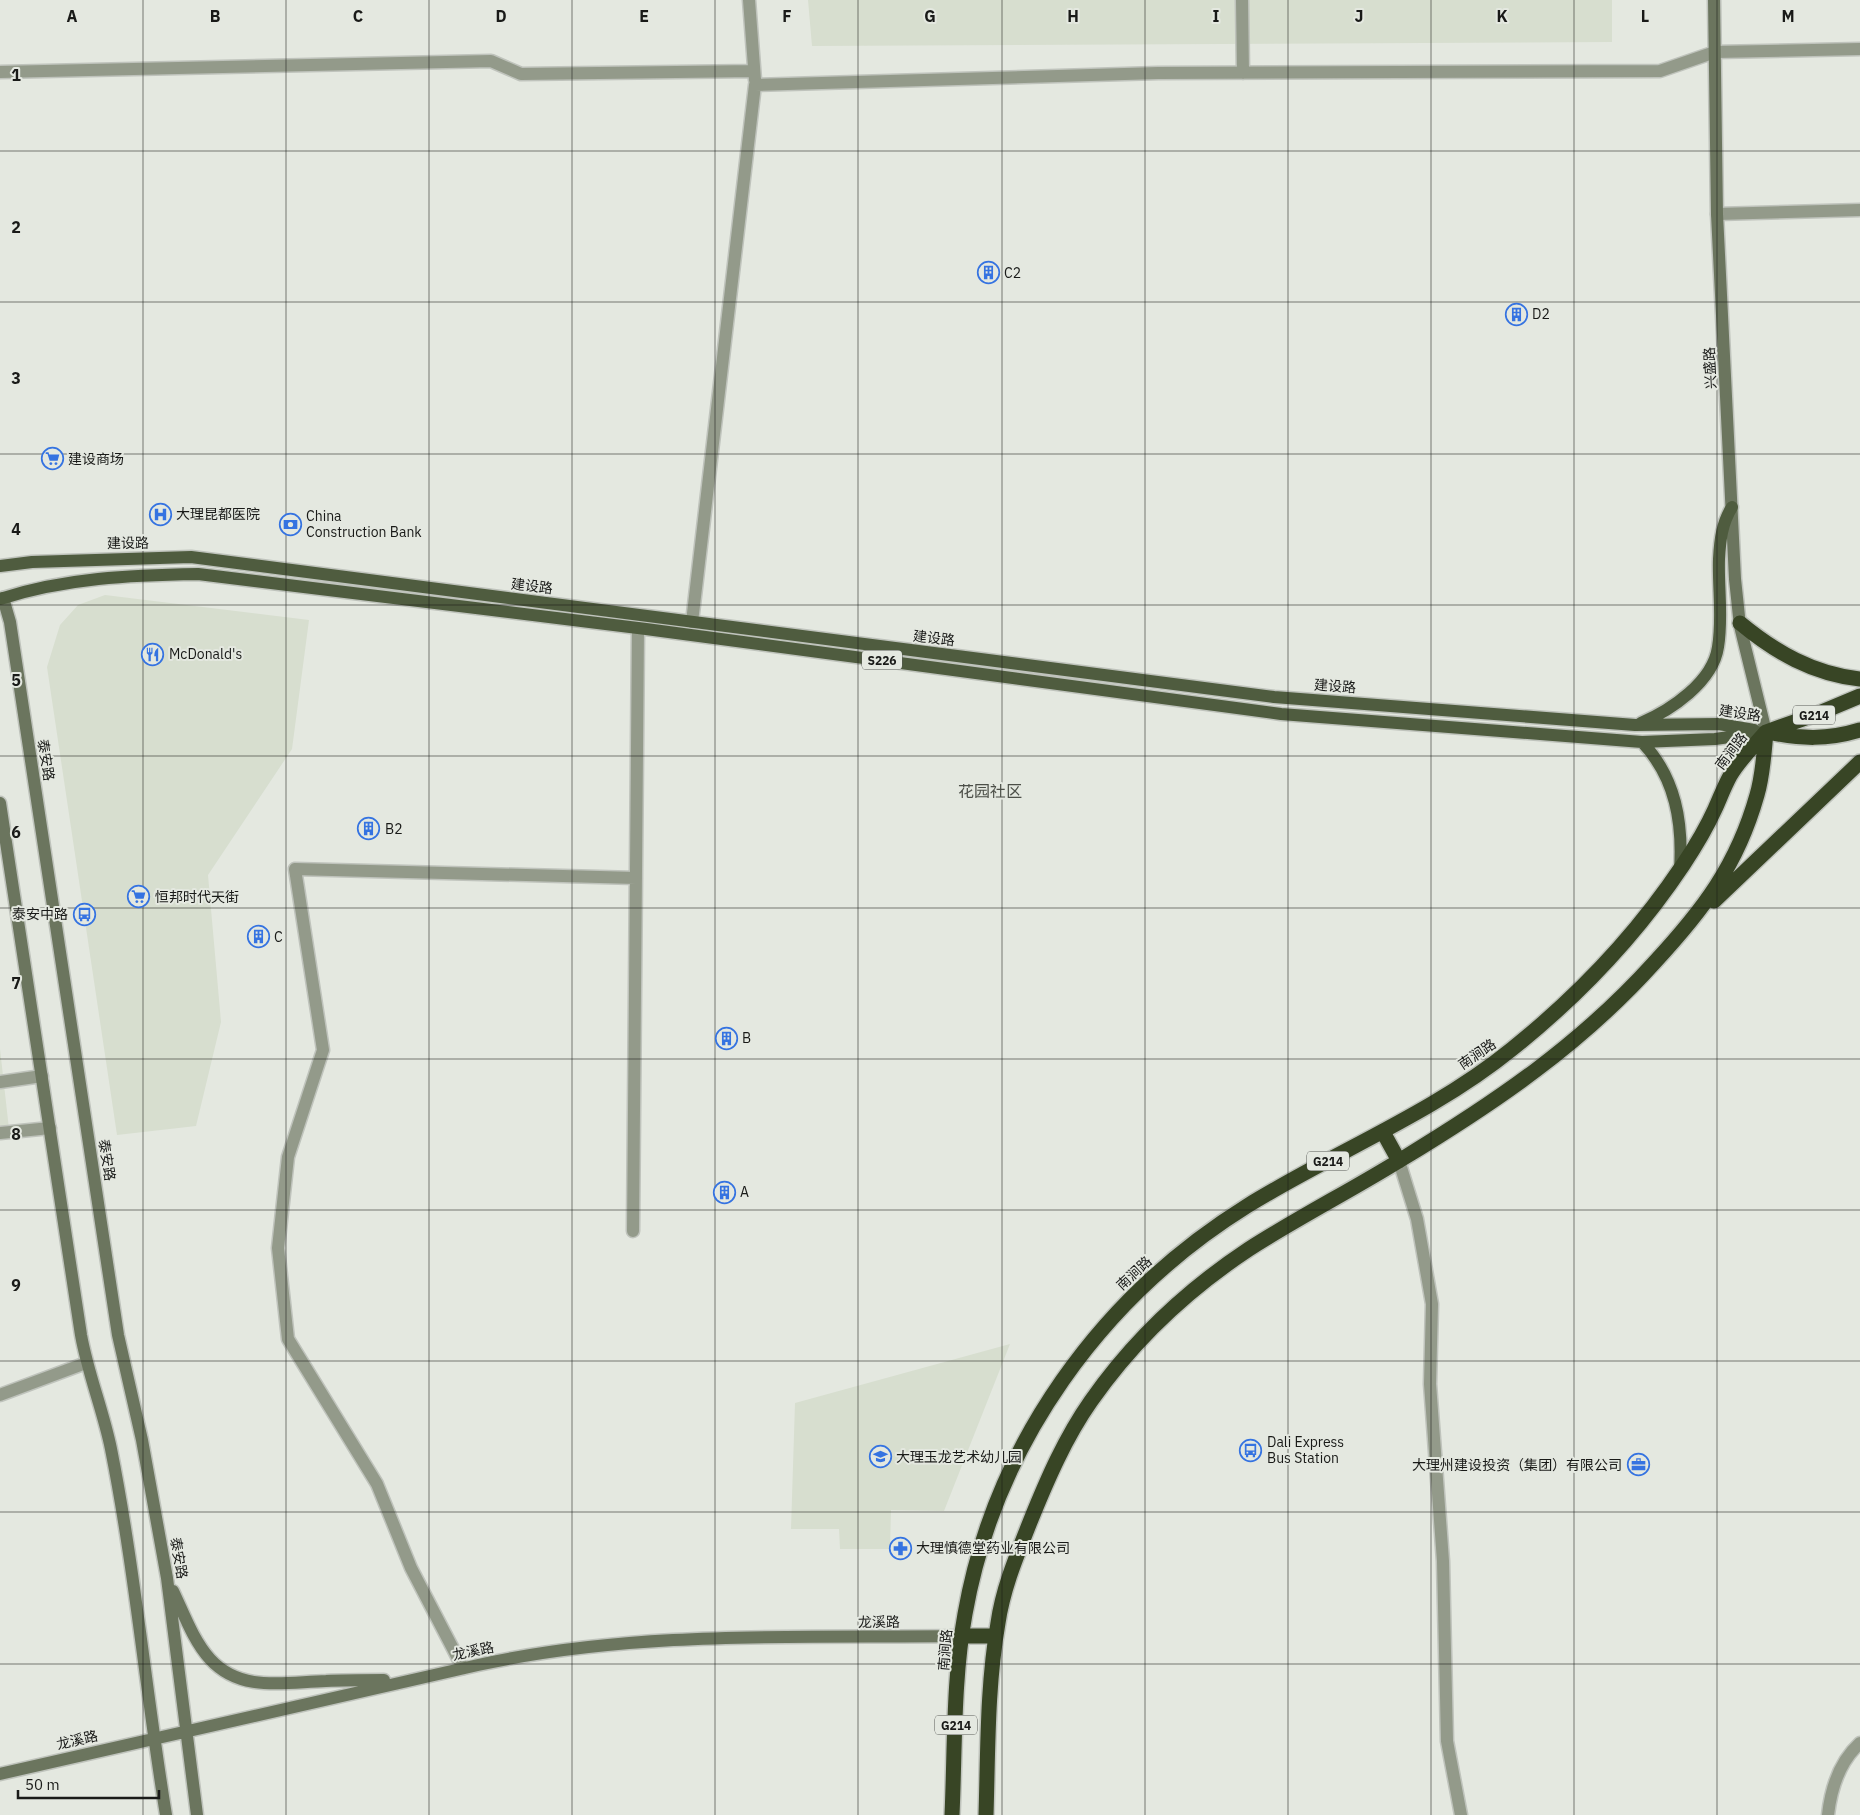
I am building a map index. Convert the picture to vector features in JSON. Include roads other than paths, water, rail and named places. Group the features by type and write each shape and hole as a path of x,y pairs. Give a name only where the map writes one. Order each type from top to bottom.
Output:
{"highway":[{"path":"1740,623 1780,652 1800,663 1824,672 1860,679"},
{"name":"G214","path":"1766,732 1860,696"},
{"name":"G214","path":"1766,732 1810,739 1838,736 1860,730"},
{"name":"南涧路","path":"952,1815 962,1636 977,1563 1009,1476 1022,1447 1052,1394 1093,1340 1149,1280 1220,1224 1269,1193 1383,1132 1477,1075 1510,1051 1568,1001 1624,939 1680,870 1697,843 1730,774 1766,732"},
{"name":"南涧路","path":"986,1815 989,1709 996,1636 1012,1569 1045,1485 1064,1445 1089,1404 1129,1352 1172,1309 1223,1267 1277,1232 1399,1161 1510,1091 1574,1041 1624,997 1683,932 1718,886 1741,843 1757,795 1766,732"},
{"path":"1683,932 1860,762"},
{"path":"1383,1132 1399,1161"},
{"path":"962,1636 996,1636"}],"main road":[{"name":"兴盛路","path":"1714,0 1718,214 1732,507 1740,623 1766,732"},
{"path":"1635,725 1663,711 1687,694 1704,676 1716,658 1720,634 1720,545 1724,524 1732,507"},
{"name":"建设路","path":"0,566 42,561 191,557 1274,697 1635,725 1719,724 1766,732"},
{"name":"建设路","path":"1,597 50,586 128,575 198,574 638,628 1280,714 1642,742 1715,739 1766,732"},
{"name":"泰安路","path":"1,597 10,622 118,1336 142,1440 167,1578 197,1815"},
{"path":"1642,742 1660,766 1674,796 1680,831 1680,870"},
{"path":"0,803 86,1363 110,1447 146,1670 153,1738 166,1815"},
{"path":"167,1578 200,1646 218,1666 238,1678 252,1682 275,1684 411,1680"},
{"name":"龙溪路","path":"0,1774 535,1653 628,1642 686,1639 962,1636"}],"street":[{"path":"692,622 755,86 748,0"},
{"path":"1242,0 1243,73"},
{"path":"755,86 1243,73 1660,71 1715,52 1860,49"},
{"path":"0,72 491,61 521,74 754,71"},
{"path":"1718,214 1860,210"},
{"path":"633,1231 638,628"},
{"path":"463,1668 411,1568 377,1484 288,1339 278,1248 288,1157 323,1050 295,869 636,878"},
{"path":"0,1082 42,1076"},
{"path":"0,1133 50,1128"},
{"path":"1399,1161 1417,1219 1432,1304 1430,1384 1443,1561 1447,1741 1461,1815"},
{"path":"0,1395 86,1363"},
{"path":"1828,1815 1836,1778 1850,1753 1860,1743"}],"place":[{"name":"C2","path":"988,273"},
{"name":"D2","path":"1516,314"},
{"name":"建设商场","path":"52,459"},
{"name":"大理昆都医院","path":"160,514"},
{"name":"China Construction Bank","path":"290,524"},
{"name":"McDonald's","path":"153,654"},
{"name":"B2","path":"369,829"},
{"name":"恒邦时代天街","path":"139,897"},
{"name":"泰安中路","path":"84,914"},
{"name":"C","path":"258,937"},
{"name":"B","path":"726,1038"},
{"name":"A","path":"724,1192"},
{"name":"Dali Express Bus Station","path":"1251,1450"},
{"name":"大理玉龙艺术幼儿园","path":"880,1457"},
{"name":"大理州建设投资（集团）有限公司","path":"1638,1465"},
{"name":"大理慎德堂药业有限公司","path":"900,1548"}],"district":[{"name":"花园社区","path":"990,791"}]}
